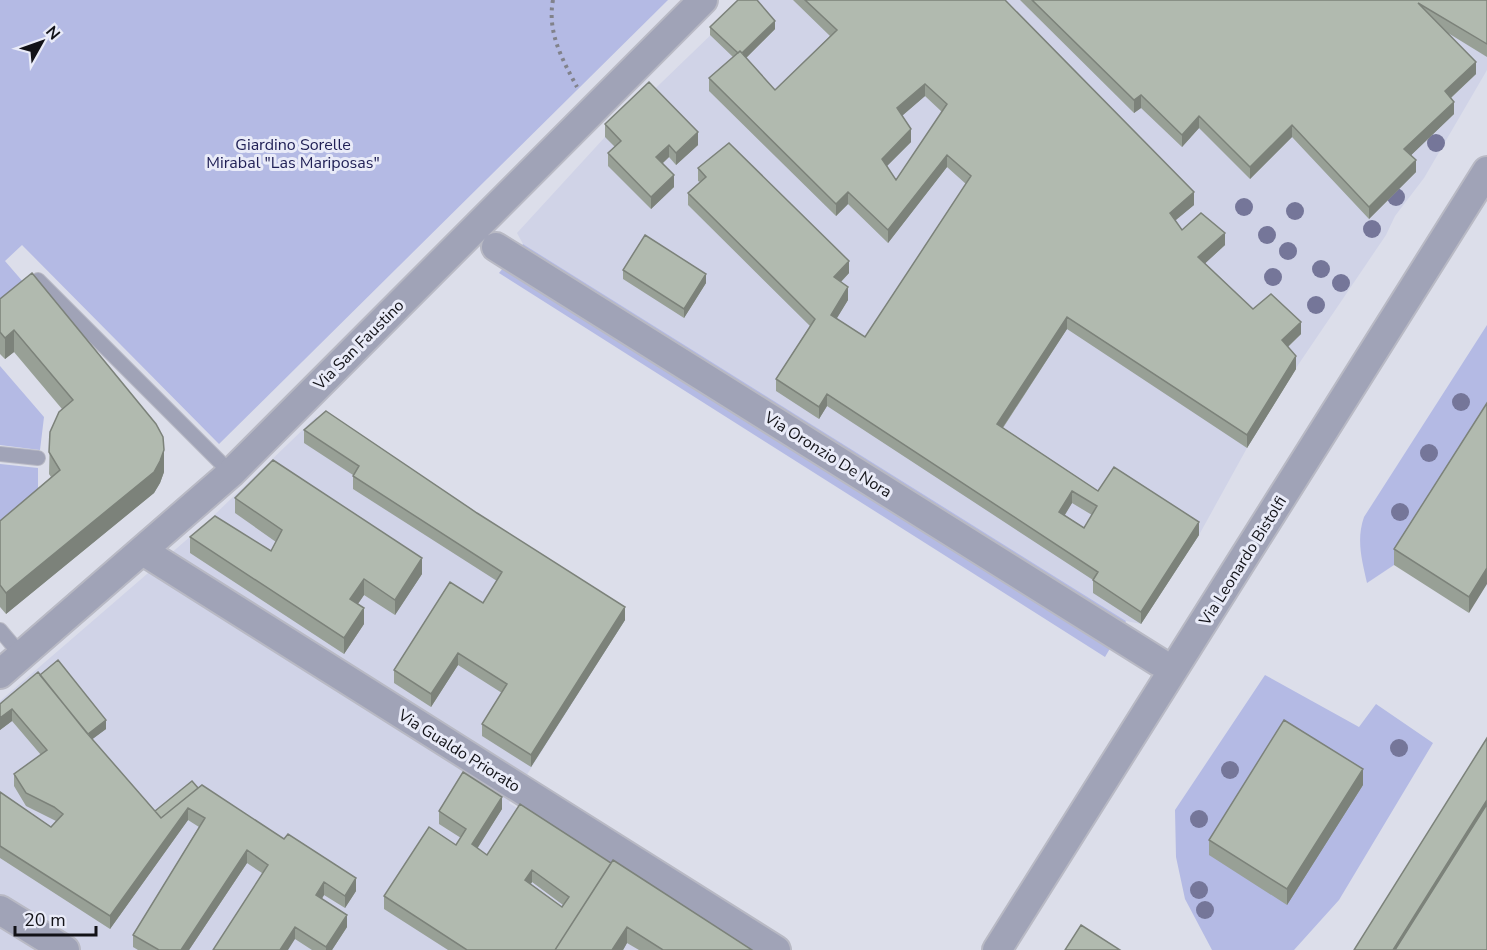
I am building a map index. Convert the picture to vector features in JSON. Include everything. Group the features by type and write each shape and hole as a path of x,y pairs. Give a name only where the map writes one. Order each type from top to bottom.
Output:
{"street":[{"name":"Via San Faustino","path":"0,674 231,473 703,0"},
{"name":"Via Leonardo Bistolfi","path":"997,950 1487,171"},
{"name":"Via Oronzio De Nora","path":"496,248 1158,662"},
{"name":"Via Gualdo Priorato","path":"143,551 776,950"},
{"path":"0,910 65,950"}],"lane":[{"path":"0,312 38,280 231,473"},
{"path":"0,454 38,458"},
{"path":"0,630 21,655"}],"path":[{"path":"553,0 552,23 555,41 565,66 582,95"}],"shaded area":[{"path":"747,0 1487,0 1487,70 1424,178 1395,216 1386,235 1296,368 1247,448 1199,535 1141,624 1126,621 523,244 517,233 605,137"},
{"path":"316,417 477,525 625,620 509,803 742,950 0,950 0,701 206,523"}],"green space":[{"name":"Giardino Sorelle Mirabal \"Las Mariposas\"","path":"0,0 668,0 219,444 22,245 5,261 24,283 0,303"},
{"path":"523,244 1126,621 1105,657 499,273"},
{"path":"1487,325 1487,419 1394,565 1367,583 1360,542 1364,517"},
{"path":"0,366 44,417 40,450 0,445"},
{"path":"0,464 38,468 38,499 0,532"},
{"path":"1265,675 1359,727 1376,704 1433,743 1339,900 1294,950 1212,950 1185,899 1176,857 1175,810"}],"building":[{"path":"738,0 757,0 775,21 742,53 740,51 738,53 710,27"},
{"path":"805,0 1005,0 1194,192 1170,213 1182,230 1201,213 1225,233 1198,257 1253,309 1271,294 1301,322 1282,340 1296,356 1247,435 1067,317 997,424 1098,491 1114,467 1199,522 1141,612 1093,580 1098,572 827,394 819,407 776,379 815,319 688,193 706,177 698,168 729,143 849,261 834,277 848,287 831,315 865,337 971,176 947,155 888,230 848,192 836,204 709,78 740,51 775,90 837,30","holes":["925,84 947,104 896,180 882,159 911,129 897,108","1072,491 1097,506 1084,528 1059,512"]},
{"path":"1032,0 1487,0 1487,44 1418,3 1476,62 1445,91 1454,102 1404,149 1416,160 1369,207 1292,125 1250,167 1199,116 1182,135 1141,95 1134,100"},
{"path":"649,82 698,132 676,153 669,145 656,157 674,175 651,197 608,153 621,141 605,124"},
{"path":"645,235 706,274 684,309 623,270"},
{"path":"32,273 156,424 163,437 164,450 154,472 6,593 0,585 0,521 60,470 49,452 50,432 59,412 73,400 14,330 5,338 0,332 0,299"},
{"path":"1487,403 1487,568 1469,597 1394,549"},
{"path":"326,411 477,513 625,607 531,755 482,724 507,684 458,653 431,694 394,670 450,582 483,603 502,572 353,476 359,466 304,430"},
{"path":"273,460 422,558 395,600 364,579 350,599 364,608 344,638 190,537 215,516 271,551 282,530 235,498"},
{"path":"58,660 106,720 88,734 40,675"},
{"path":"38,672 86,732 161,818 202,785 284,839 288,834 356,878 345,896 324,882 316,895 347,915 326,947 295,927 280,950 213,950 268,865 247,850 181,950 159,950 133,935 205,818 188,808 110,916 0,846 0,792 51,827 63,814 26,793 14,774 47,750 12,709 0,718 0,704"},
{"path":"1284,720 1363,769 1287,889 1209,840"},
{"path":"1487,738 1487,800 1393,950 1354,950"},
{"path":"463,772 502,797 472,844 487,855 520,804 611,863 555,950 467,950 384,896 429,827 456,845 466,829 439,811","holes":["532,870 569,897 562,907 525,880"]},
{"path":"192,781 198,788 161,818 155,811"},
{"path":"1487,804 1487,950 1395,950"},
{"path":"613,860 752,950 663,950 627,927 612,950 555,950"},
{"path":"1081,925 1120,950 1065,950"}]}
